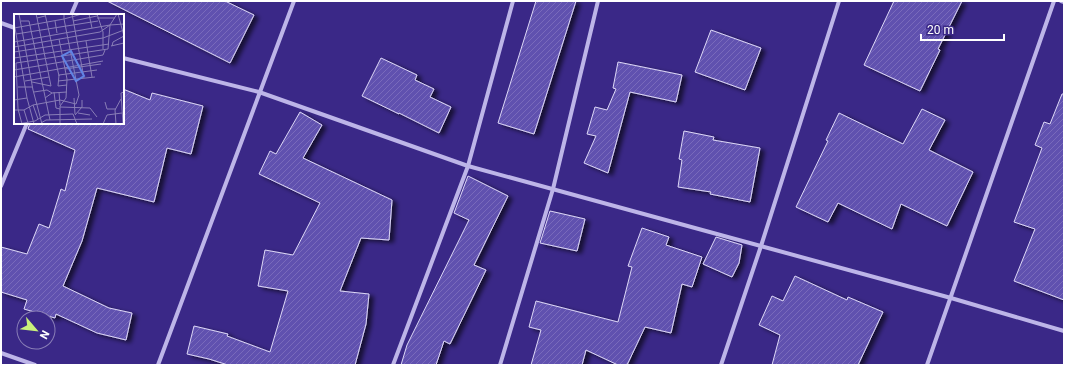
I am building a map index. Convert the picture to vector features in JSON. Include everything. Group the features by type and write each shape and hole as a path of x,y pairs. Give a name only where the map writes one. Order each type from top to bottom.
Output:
{"street":[{"path":"71,14 77,1"},
{"path":"158,365 294,1"},
{"path":"392,365 468,166 514,1"},
{"path":"500,365 553,189 598,1"},
{"path":"720,365 761,246 839,1"},
{"path":"927,365 1054,1"},
{"path":"1,23 14,28"},
{"path":"124,58 259,92 468,166 951,298 1064,331"},
{"path":"1,186 27,124"},
{"path":"1,353 35,365"}],"building":[{"path":"107,1 225,1 254,15 230,63"},
{"path":"536,1 576,1 534,134 498,123"},
{"path":"894,1 962,1 938,49 940,50 920,91 864,65"},
{"path":"711,30 761,48 745,90 695,72"},
{"path":"381,58 417,75 415,80 434,89 430,97 451,107 439,133 362,96"},
{"path":"618,62 682,75 676,102 630,92 608,173 584,163 596,136 587,134 595,107 607,110 616,89 613,88"},
{"path":"124,89 150,100 152,93 203,106 191,154 167,148 154,202 97,188 82,241 63,286 109,308 132,313 126,340 97,333 56,314 56,310 24,309 27,300 1,292 1,247 27,254 39,224 49,228 61,189 65,191 75,150 28,129 30,124 124,124"},
{"path":"1062,94 1064,94 1064,300 1014,281 1035,229 1014,222 1042,148 1035,145 1044,122 1050,124"},
{"path":"922,109 945,120 929,150 973,172 947,226 901,204 892,229 838,203 828,222 796,207 828,141 826,140 839,113 903,144"},
{"path":"300,112 322,125 303,158 392,200 389,240 361,238 340,291 369,294 366,324 355,365 228,365 187,354 194,326 228,334 227,336 270,352 288,291 258,286 265,250 293,255 320,203 259,174 270,151 276,154"},
{"path":"684,131 714,137 713,140 760,148 750,202 710,194 711,192 678,187 682,160 679,159"},
{"path":"468,176 508,196 474,265 486,270 450,344 444,341 436,365 401,365 407,345 469,220 454,213"},
{"path":"550,211 585,219 577,251 540,243"},
{"path":"642,228 669,237 666,245 702,257 692,287 682,284 671,333 645,327 627,365 618,365 586,350 582,365 531,365 541,330 529,327 536,301 618,322 632,267 628,266"},
{"path":"716,237 742,245 739,263 732,277 703,264"},
{"path":"795,276 847,300 848,297 883,312 858,365 772,365 780,335 759,325 772,296 783,301"}]}
